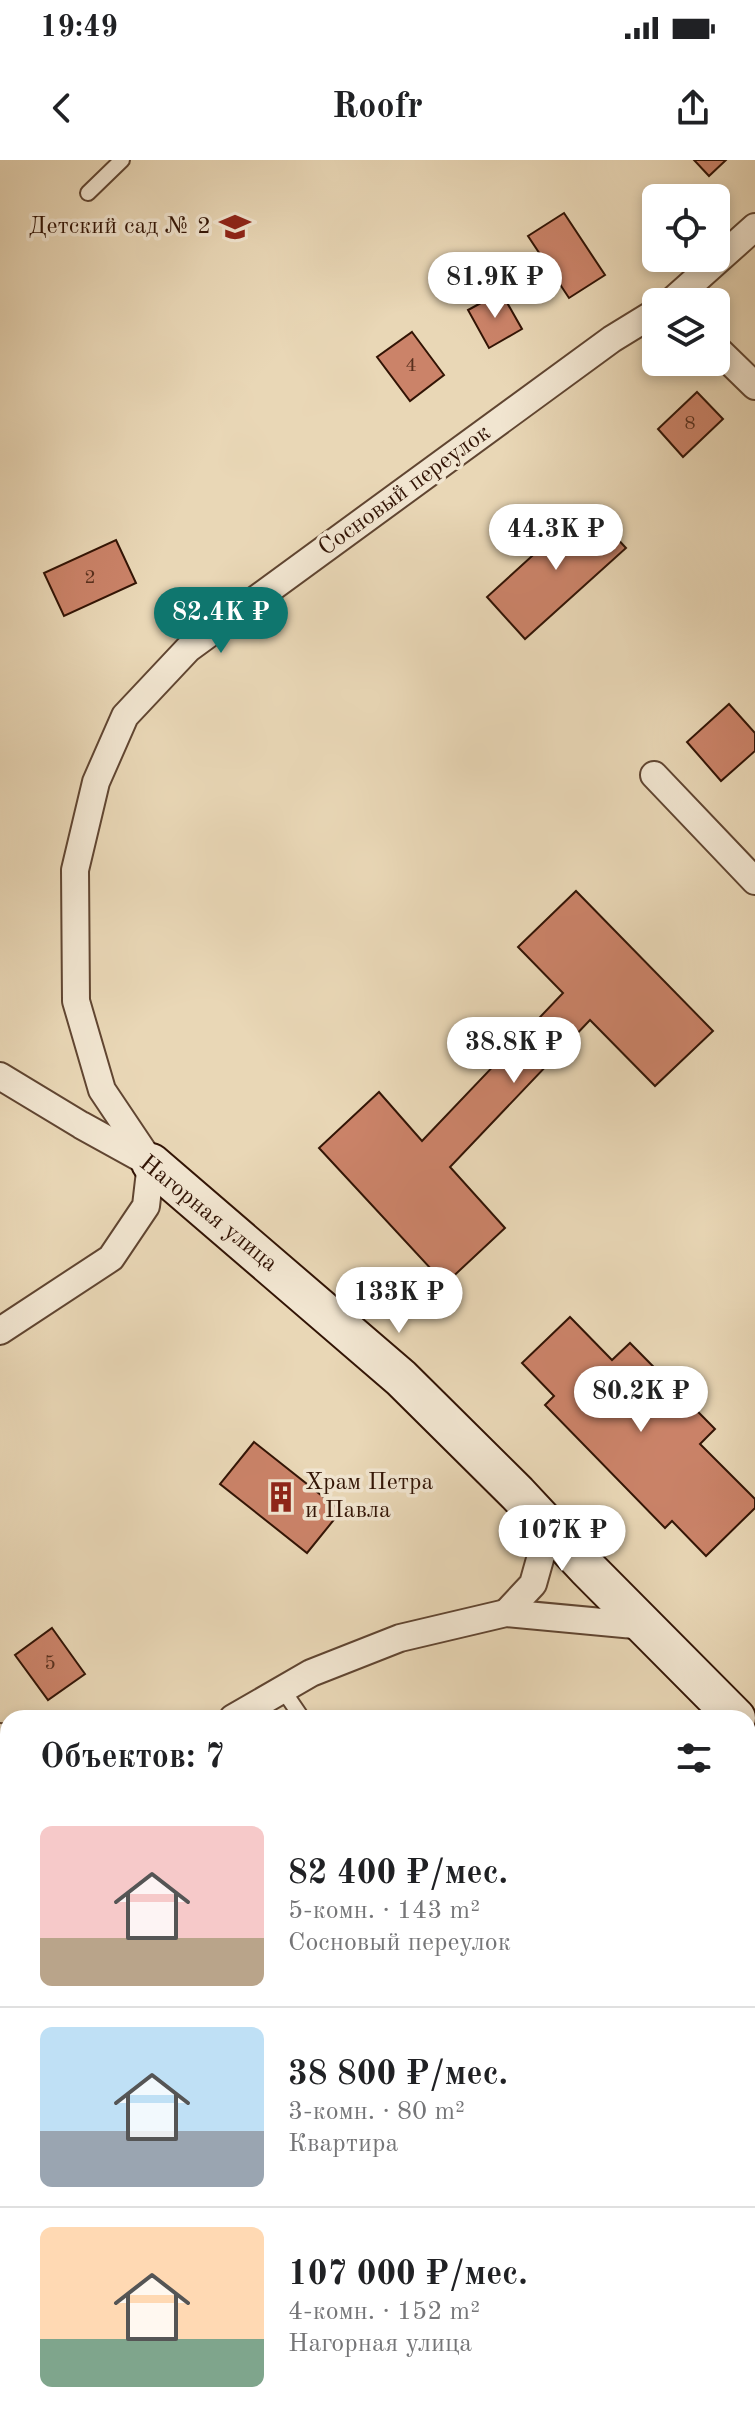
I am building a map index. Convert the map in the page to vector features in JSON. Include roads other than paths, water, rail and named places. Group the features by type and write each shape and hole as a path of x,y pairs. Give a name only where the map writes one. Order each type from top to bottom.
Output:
{"street":[{"path":"687,288 755,227"},
{"name":"Сосновый переулок","path":"151,1163 102,1090 76,1001 75,870 96,782 125,716 188,649 612,339 642,321"},
{"path":"730,362 755,386"},
{"path":"654,775 755,881"},
{"name":"Нагорная улица","path":"0,1076 151,1163 401,1378 728,1710"},
{"path":"0,1331 111,1258 146,1206 151,1163"},
{"path":"506,1613 533,1584 542,1552 533,1510"},
{"path":"247,1710 311,1673 400,1638 506,1613 645,1626"}],"lane":[{"path":"88,193 122,160"},
{"path":"283,1690 297,1710"}],"place":[{"name":"Детский сад № 2","path":"235,227"},
{"name":"Храм Петра и Павла","path":"281,1497"}]}
